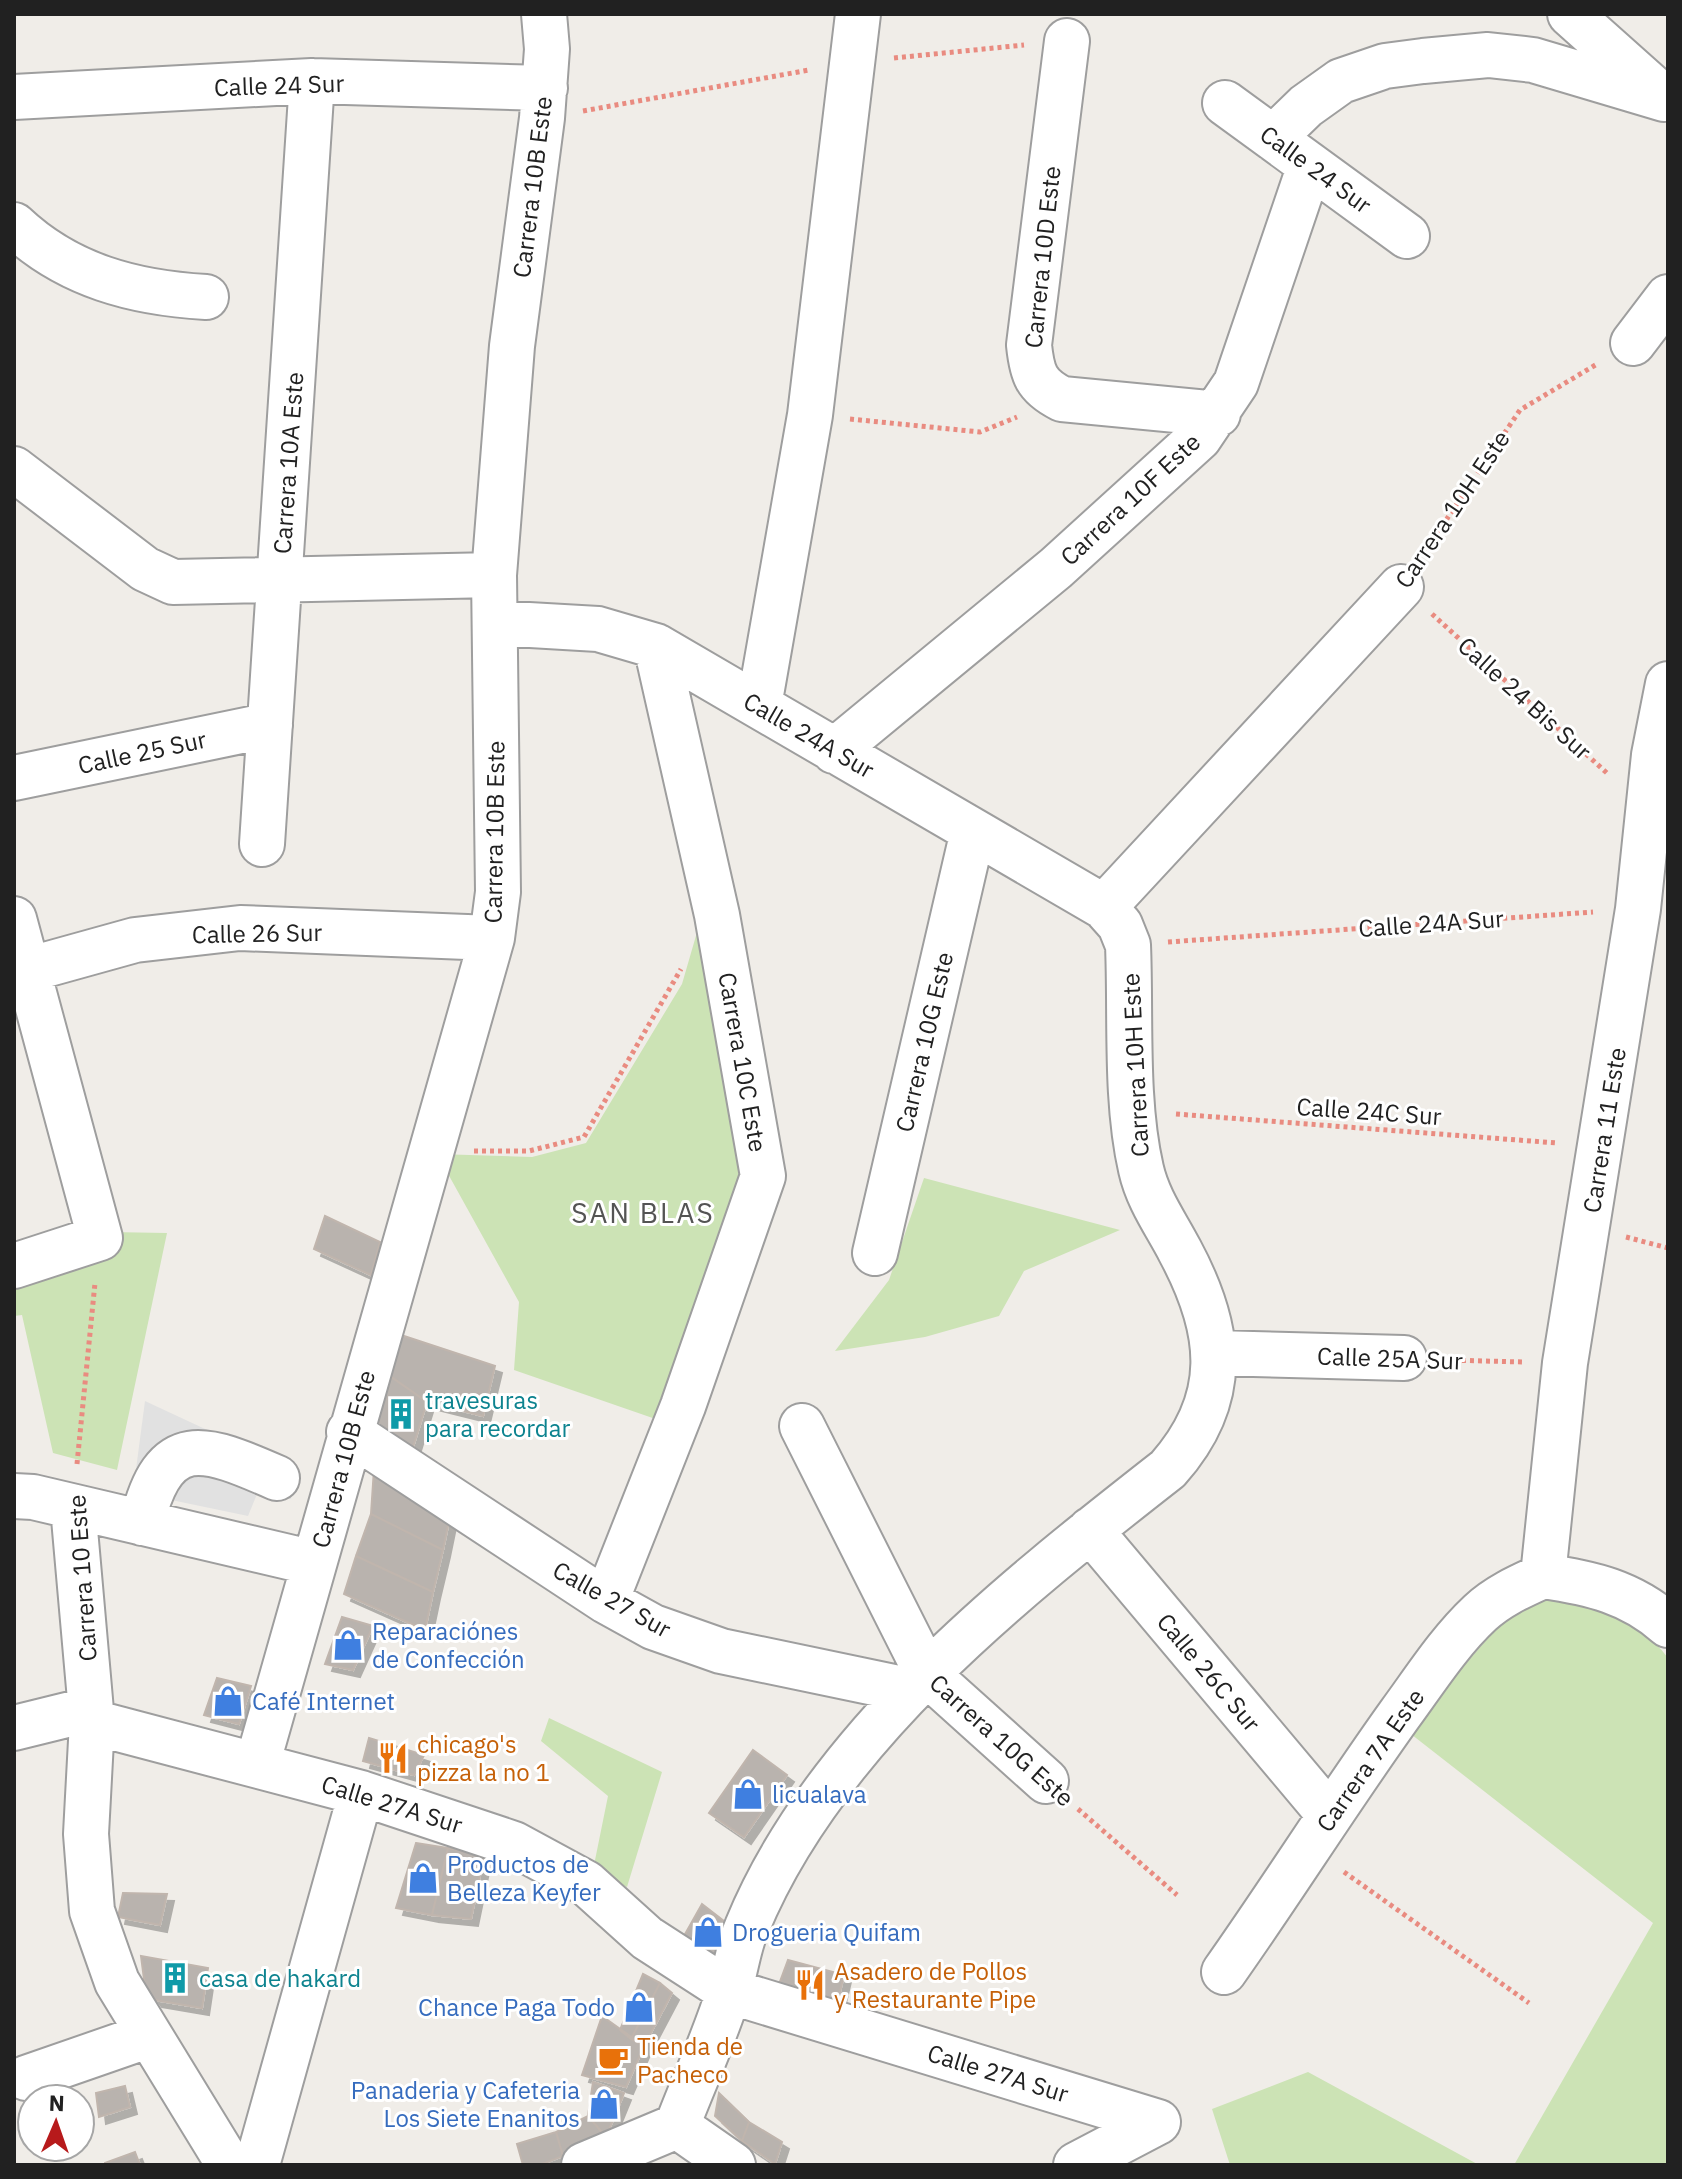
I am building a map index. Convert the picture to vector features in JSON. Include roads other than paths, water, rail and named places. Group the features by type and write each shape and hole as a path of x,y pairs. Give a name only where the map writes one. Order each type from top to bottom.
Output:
{"street":[{"name":"Carrera 10B Este","path":"257,1765 429,1150 492,938 498,892 494,575 512,346 544,103 544,14"},
{"path":"759,706 810,415 858,14"},
{"path":"1570,14 1666,100"},
{"name":"Carrera 10D Este","path":"1067,41 1029,345 1032,372 1042,388 1062,399 1218,414"},
{"path":"1273,138 1306,106 1341,81 1385,66 1423,61 1488,55 1533,60 1666,100"},
{"name":"Calle 24 Sur","path":"14,97 312,81 544,103"},
{"name":"Carrera 10A Este","path":"262,844 312,81"},
{"name":"Calle 24 Sur","path":"1225,103 1407,236"},
{"name":"Carrera 10F Este","path":"834,751 1056,568 1199,438 1218,414 1241,372 1310,165"},
{"path":"14,225 68,265 112,283 159,295 206,297"},
{"path":"1633,343 1668,297"},
{"path":"14,469 145,569 173,582 494,575"},
{"name":"Carrera 10H Este","path":"677,2126 729,1991 746,1928 797,1830 917,1682 1090,1530 1168,1469 1185,1450 1208,1404 1215,1353 1195,1283 1149,1195 1141,1169 1134,1111 1128,945 1120,925 1104,907 1401,587"},
{"name":"Calle 24A Sur","path":"495,623 598,629 656,646 1104,907"},
{"name":"Carrera 10C Este","path":"606,1601 683,1406 763,1176 717,915 656,646"},
{"name":"Carrera 11 Este","path":"1543,1576 1565,1363 1638,909 1654,755 1668,684"},
{"name":"Calle 25 Sur","path":"14,778 270,725"},
{"name":"Carrera 10G Este","path":"875,1253 973,831"},
{"path":"14,919 100,1238 14,1266"},
{"name":"Calle 26 Sur","path":"27,970 135,940 240,928 492,938"},
{"name":"Calle 25A Sur","path":"1215,1353 1404,1358"},
{"name":"Carrera 10G Este","path":"802,1426 917,1682 1046,1781"},
{"name":"Calle 27 Sur","path":"349,1432 606,1601 653,1627 721,1651 917,1682"},
{"path":"142,1523 155,1479 167,1464 181,1456 202,1454 233,1459 277,1478"},
{"path":"14,1496 314,1563"},
{"name":"Carrera 10 Este","path":"73,1507 91,1716 86,1834 92,1911 117,1982 147,2036 229,2165"},
{"name":"Calle 26C Sur","path":"1090,1530 1319,1831"},
{"path":"1543,1576 1617,1591 1647,1606 1668,1625"},
{"name":"Carrera 7A Este","path":"1224,1972 1319,1831 1463,1632 1481,1612 1508,1592 1543,1576"},
{"path":"14,1728 91,1716"},
{"name":"Calle 27A Sur","path":"91,1716 361,1793 514,1844 551,1861 607,1900 647,1938 729,1991 1158,2122 1076,2165"},
{"path":"257,2165 361,1793"},
{"path":"26,2078 147,2036"},
{"path":"584,2165 677,2126 733,2165"}],"place":[{"name":"travesuras para recordar","path":"401,1414"},
{"name":"Reparaciónes de Confección","path":"348,1645"},
{"name":"Café Internet","path":"228,1701"},
{"name":"chicago's pizza la no 1","path":"393,1758"},
{"name":"licualava","path":"748,1794"},
{"name":"Productos de Belleza Keyfer","path":"423,1878"},
{"name":"Drogueria Quifam","path":"708,1932"},
{"name":"casa de hakard","path":"175,1978"},
{"name":"Asadero de Pollos y Restaurante Pipe","path":"810,1985"},
{"name":"Chance Paga Todo","path":"639,2007"},
{"name":"Tienda de Pacheco","path":"613,2060"},
{"name":"Panaderia y Cafeteria Los Siete Enanitos","path":"604,2104"}],"district":[{"name":"SAN BLAS","path":"643,1212"}]}
